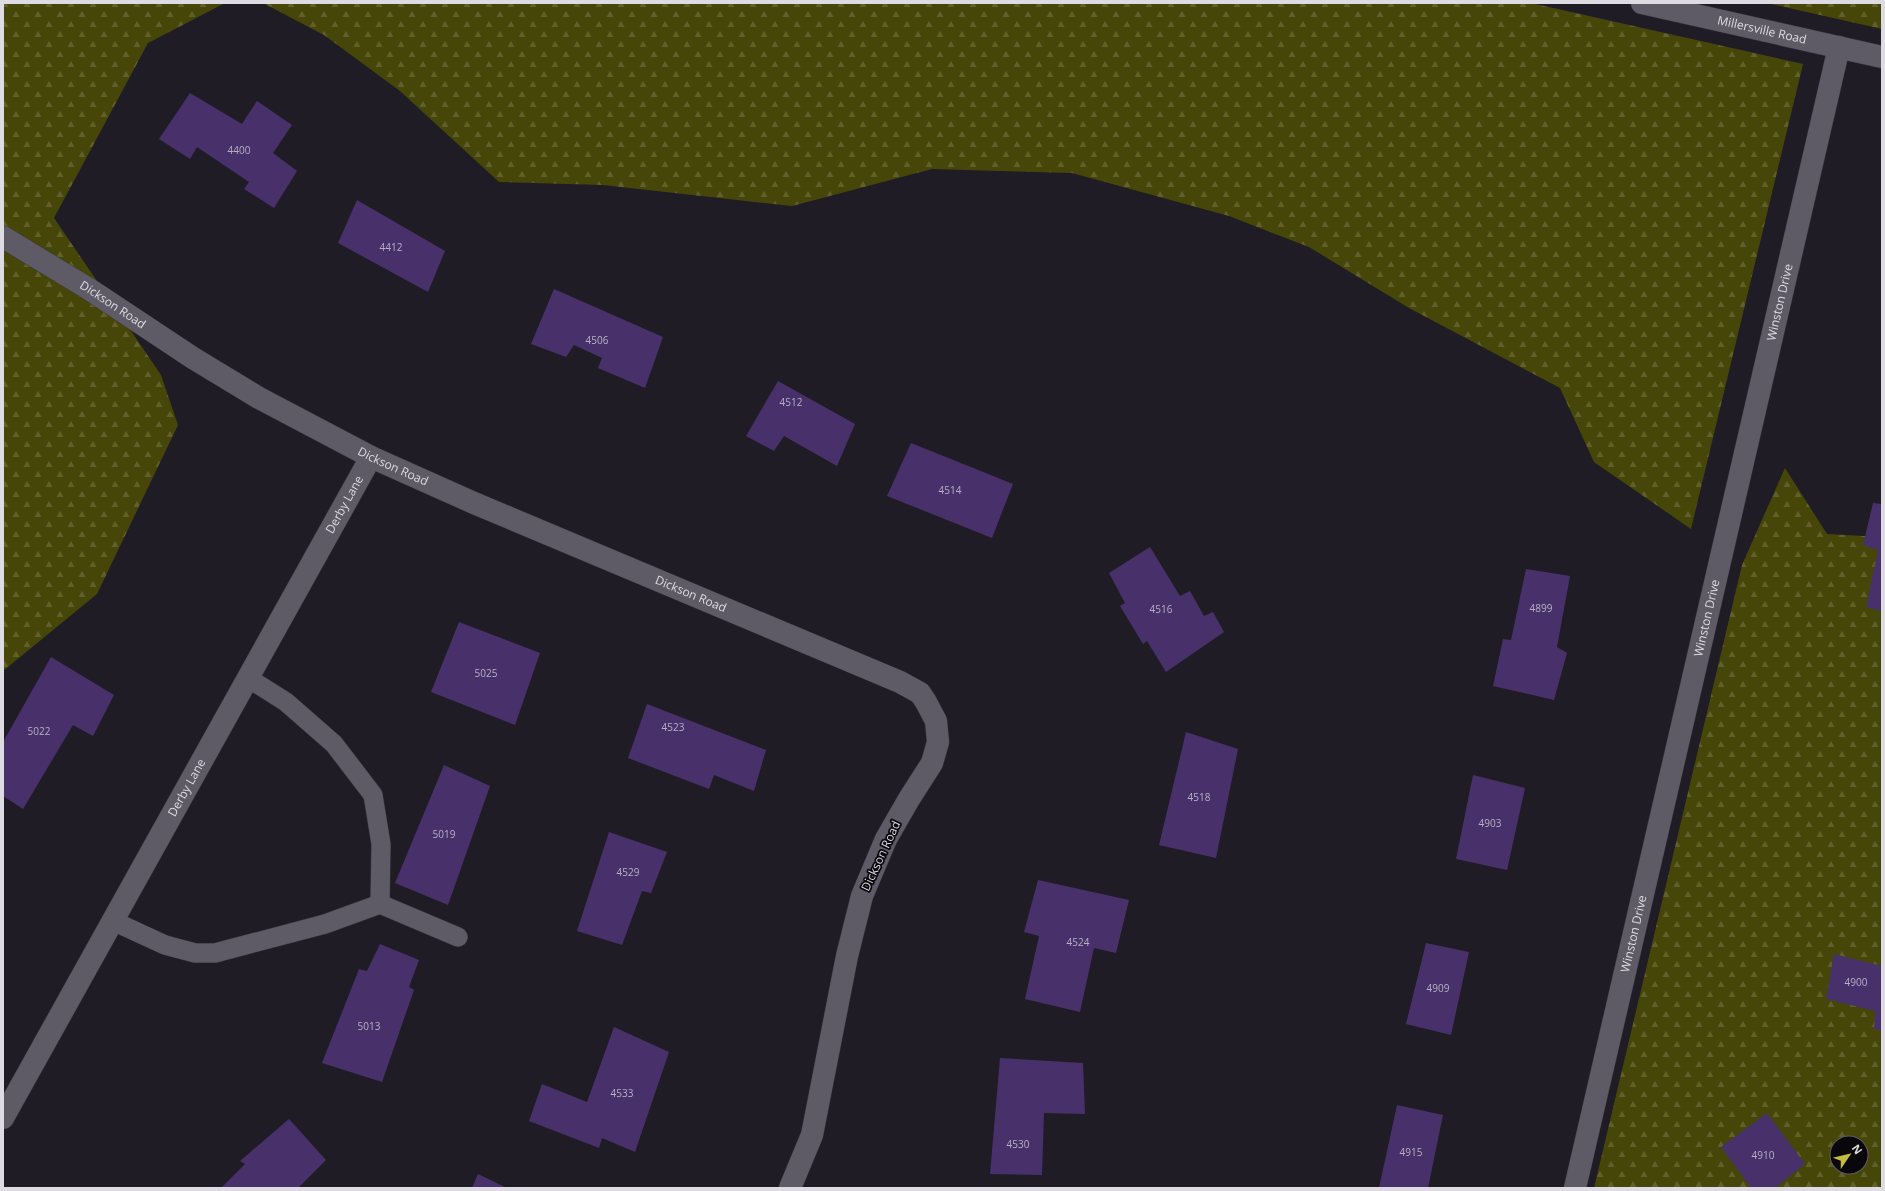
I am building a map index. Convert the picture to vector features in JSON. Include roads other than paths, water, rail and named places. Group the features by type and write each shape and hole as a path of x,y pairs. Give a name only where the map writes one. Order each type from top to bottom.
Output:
{"street":[{"name":"Millersville Road","path":"1642,3 1882,57"},
{"name":"Winston Drive","path":"1575,1188 1839,47"},
{"name":"Dickson Road","path":"3,237 89,289 193,358 260,398 371,457 474,503 900,682 920,693 932,711 936,721 938,742 932,763 886,839 862,896 847,956 812,1135 790,1188"},
{"name":"Derby Lane","path":"3,1118 371,457"}],"lane":[{"path":"248,678 286,702 334,744 373,796 381,844 380,904"},
{"path":"113,921 165,945 195,953 216,953 325,924 380,904 458,937"}]}
